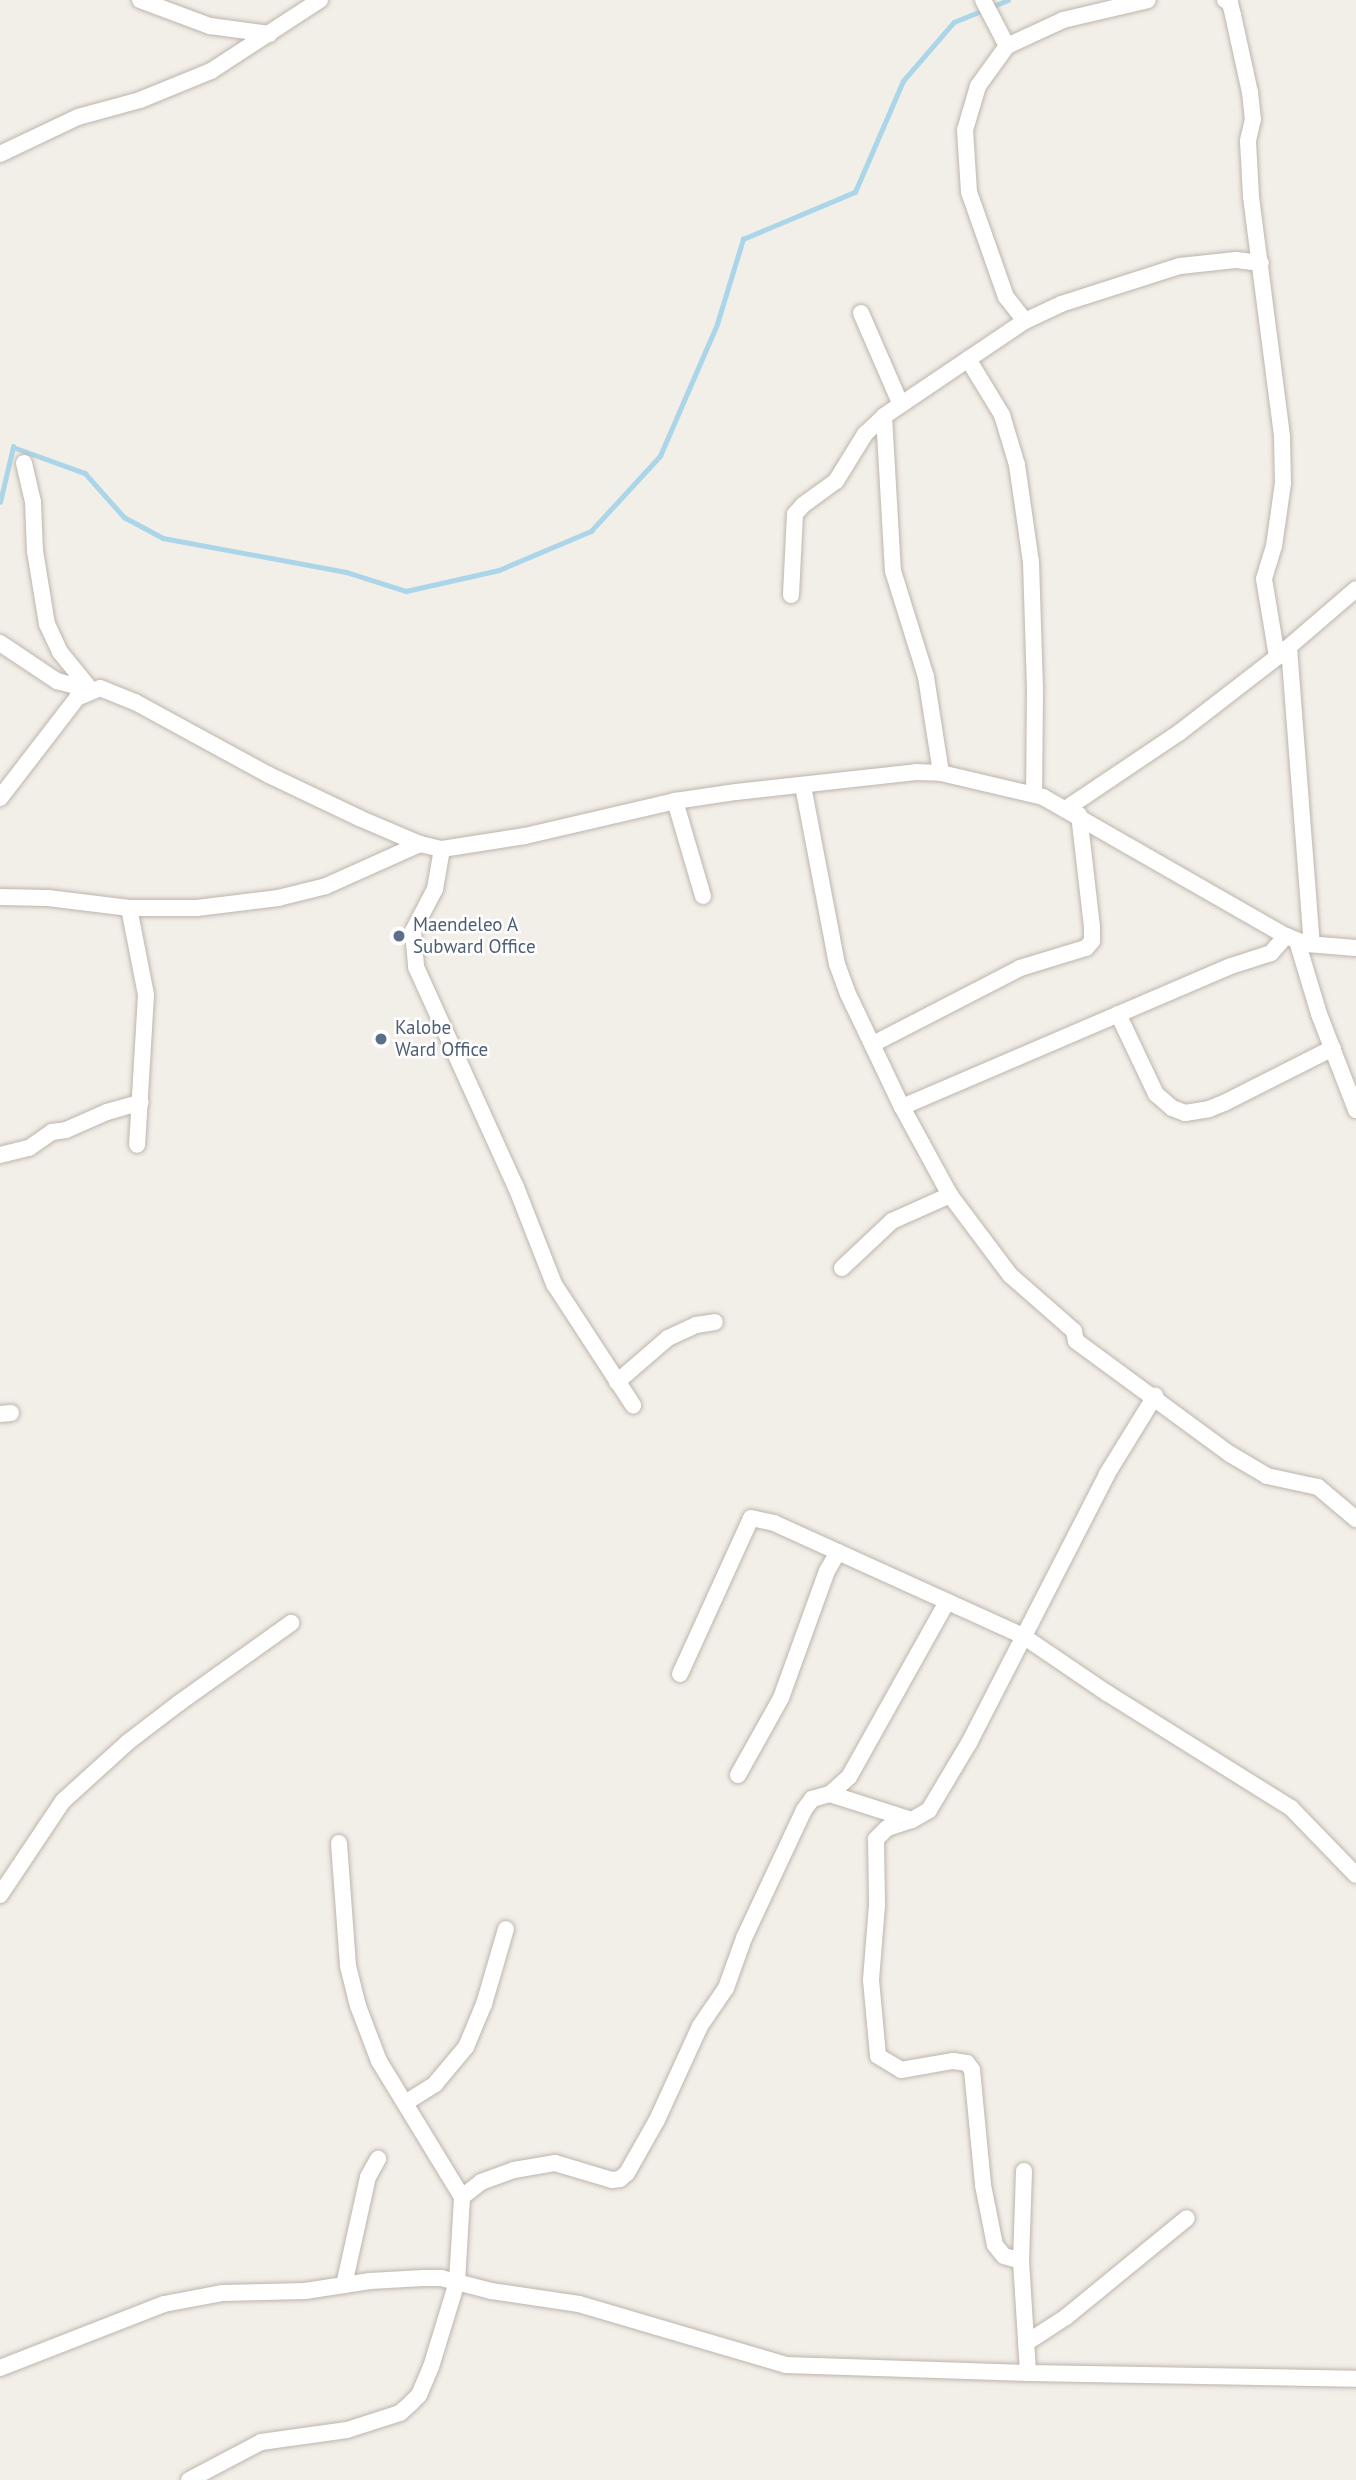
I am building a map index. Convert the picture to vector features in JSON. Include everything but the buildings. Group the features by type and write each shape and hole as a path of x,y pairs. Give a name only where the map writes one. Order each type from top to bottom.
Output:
{"street":[{"path":"140,0 210,26 269,34"},
{"path":"0,154 78,117 140,100 211,71 320,0"},
{"path":"1025,321 1006,297 990,259 975,214 966,172 965,130 978,86 1007,46 1063,20 1148,0"},
{"path":"1231,1 1250,92 1253,119 1248,141 1251,197 1282,437 1283,483 1274,546 1265,579 1283,652 1298,940 1312,995 1356,1110"},
{"path":"982,2 1007,46"},
{"path":"790,594 795,514 843,473 865,434 884,416 1025,321 1061,304 1158,271 1211,261 1261,263"},
{"path":"860,313 901,405"},
{"path":"968,359 1002,415 1017,465 1031,562 1035,688 1034,793"},
{"path":"884,416 893,571 926,677 941,773"},
{"path":"24,463 33,502 35,551 47,624 60,652 90,690"},
{"path":"1073,812 1283,652 1356,589"},
{"path":"0,643 57,681 90,690"},
{"path":"0,798 77,698 90,690 100,688 123,696 270,775 420,844 442,849 525,836 675,801 916,772 941,773 1034,793 1073,812 1298,940 1356,948"},
{"path":"803,786 837,964 848,994 902,1107 950,1195 1010,1275 1074,1331 1076,1341 1253,1469 1267,1476 1318,1486 1356,1519"},
{"path":"675,801 703,896"},
{"path":"873,1044 1020,968 1086,948 1092,941 1092,927 1073,812"},
{"path":"0,897 48,898 129,908 197,908 304,893 360,873 420,844"},
{"path":"442,849 435,889 413,931 416,967 516,1187 554,1284 633,1405"},
{"path":"129,908 146,995 137,1145"},
{"path":"902,1107 1298,940"},
{"path":"1118,1014 1156,1094 1172,1108 1185,1113 1217,1106 1334,1048"},
{"path":"0,1155 29,1148 52,1132 66,1130 107,1112 141,1102"},
{"path":"842,1268 892,1221 950,1195"},
{"path":"617,1382 668,1338 696,1325 715,1322"},
{"path":"1021,2261 1004,2256 995,2245 983,2185 972,2070 967,2063 953,2061 901,2070 878,2056 871,1980 877,1905 876,1839 887,1828 912,1820 929,1810 936,1801 1107,1474 1155,1396"},
{"path":"680,1674 751,1518 789,1529 1023,1636 1107,1693 1291,1808 1356,1875"},
{"path":"738,1774 780,1698 827,1571 838,1552"},
{"path":"462,2197 496,2175 534,2165 555,2163 612,2180 620,2179 627,2173 657,2120 700,2026 726,1989 744,1938 804,1810 812,1799 830,1794 849,1777 947,1602"},
{"path":"0,1895 63,1801 158,1719 224,1668 291,1623"},
{"path":"830,1794 912,1820"},
{"path":"189,2480 261,2442 347,2430 400,2413 419,2395 457,2282 462,2197 379,2061 358,2006 348,1966 339,1843"},
{"path":"405,2103 435,2084 466,2047 484,2004 506,1929"},
{"path":"344,2286 368,2177 378,2159"},
{"path":"1024,2171 1021,2261 1028,2373"},
{"path":"1026,2343 1087,2301 1187,2218"},
{"path":"0,2368 164,2304 223,2293 305,2291 423,2278 579,2304 786,2365 1356,2379"}],"waterway":[{"path":"991,7 1008,0"},
{"path":"0,502 13,447 85,473 124,517 163,538 346,572 406,591 499,570 591,531 660,456 717,324 743,239 855,192 903,81 954,22 983,10"}],"place":[{"name":"Maendeleo A Subward Office","path":"399,936"},
{"name":"Kalobe Ward Office","path":"381,1039"}]}
